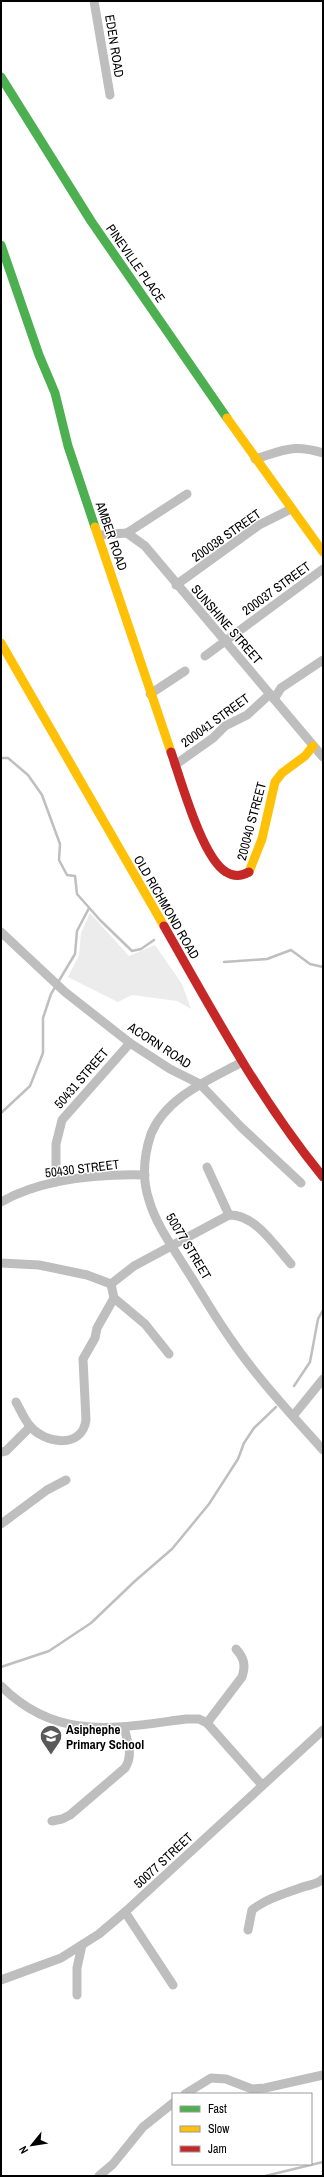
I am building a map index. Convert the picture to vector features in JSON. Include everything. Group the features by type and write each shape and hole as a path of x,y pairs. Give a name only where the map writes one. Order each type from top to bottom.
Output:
{"street":[{"name":"EDEN ROAD","path":"94,1 110,95"},
{"name":"PINEVILLE PLACE","path":"1,79 91,221 255,459 323,552"},
{"name":"AMBER ROAD","path":"1,245 39,355 55,393 68,446 99,535 150,694 200,834"},
{"path":"255,459 292,448 304,448 323,453"},
{"path":"99,535 127,533 187,494"},
{"name":"200038 STREET","path":"176,585 259,525 291,509"},
{"name":"SUNSHINE STREET","path":"127,533 144,546 313,746 322,754"},
{"name":"200037 STREET","path":"205,656 225,643 236,633 323,569"},
{"name":"OLD RICHMOND ROAD","path":"1,644 242,1062 275,1115 323,1177"},
{"name":"200041 STREET","path":"175,765 213,738 225,726 247,715 272,697 281,688 323,660"},
{"path":"150,694 185,671"},
{"name":"200040 STREET","path":"200,834 211,855 225,872 235,876 249,873 253,867 262,839 275,782 282,773 305,756 313,746"},
{"name":"ACORN ROAD","path":"1,932 65,992 130,1043 170,1069 200,1084 241,1127 301,1183"},
{"name":"50431 STREET","path":"56,1182 56,1144 62,1120 130,1043"},
{"name":"50077 STREET","path":"242,1062 200,1084 170,1106 152,1133 145,1155 145,1175 149,1200 172,1245 230,1338 292,1416 323,1450"},
{"path":"206,1167 229,1215"},
{"name":"50430 STREET","path":"1,1202 28,1190 56,1182 145,1175"},
{"path":"111,1284 134,1266 229,1215 239,1215 248,1220 264,1233 291,1264"},
{"path":"1,1263 40,1264 87,1274 111,1284"},
{"path":"111,1284 114,1298 145,1324 169,1354"},
{"path":"16,1402 30,1427 55,1441 61,1442 74,1437 85,1426 83,1359 114,1298"},
{"path":"292,1416 323,1379"},
{"path":"1,1452 6,1451 30,1427"},
{"path":"1,1524 47,1490 66,1480"},
{"path":"207,1723 242,1677 244,1661 236,1649"},
{"path":"1,1686 21,1703 53,1720 88,1728 124,1727 186,1719 199,1719 207,1723 262,1785"},
{"path":"52,1821 62,1820 70,1815 125,1768 129,1762 130,1752 124,1727"},
{"name":"50077 STREET","path":"1,1980 61,1958 82,1945 125,1912 323,1730"},
{"path":"248,1930 252,1910 261,1903 320,1882"},
{"path":"125,1912 173,1985"},
{"path":"77,1995 77,1968 82,1945"},
{"path":"186,2093 211,2078 226,2079 252,2089 265,2088 323,2075"},
{"path":"98,2176 125,2151 144,2127 172,2104"}],"shaded area":[{"path":"90,913 129,956 155,945 182,984 191,1009 177,1001 132,995 118,1002 68,977 79,955 81,933"}],"waterway":[{"path":"1,758 8,758 28,775 42,795 60,844 59,860 67,875 75,876 77,894 100,920 132,951 141,949 154,940"},
{"path":"1,1113 30,1086 43,1053 43,1018 51,994 75,954 77,931 89,908"},
{"path":"224,962 267,959 291,950 310,964 323,967"},
{"path":"294,1386 310,1362 318,1319 323,1310"},
{"path":"1,1667 49,1651 91,1623 135,1581 172,1549 209,1504 238,1459 244,1443 254,1428 276,1407"},
{"path":"312,2165 323,2162"},
{"path":"265,2176 311,2165"}],"traffic: fast":[{"path":"1,77 91,221 227,418"},
{"path":"1,245 39,355 55,393 68,446 95,527"}],"traffic: slow":[{"path":"227,418 323,552"},
{"path":"95,527 171,752"},
{"path":"1,643 164,926"},
{"path":"249,872 262,839 275,782 282,773 305,756 313,746"}],"traffic: jam":[{"path":"171,752 193,817 209,851 217,864 232,875 249,872"},
{"path":"164,926 238,1055 278,1117 323,1177"}],"place":[{"name":"Asiphephe Primary School","path":"51,1756"}]}
